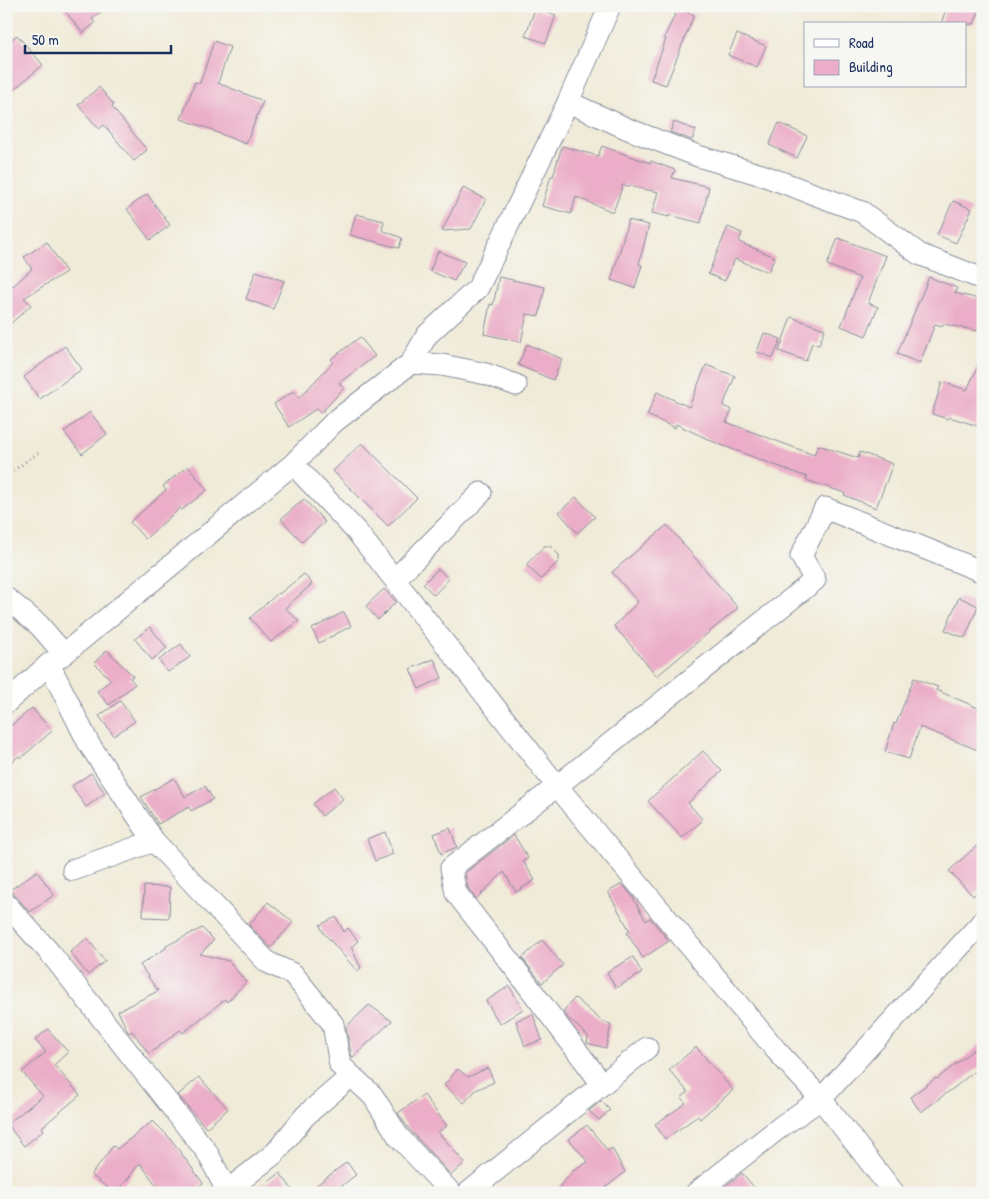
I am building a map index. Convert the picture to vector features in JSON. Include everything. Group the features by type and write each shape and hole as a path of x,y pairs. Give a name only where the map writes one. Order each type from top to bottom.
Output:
{"street":[{"path":"6,703 293,464 334,422 411,363 427,335 478,288 568,102 610,6"},
{"path":"568,102 628,129 689,152 765,176 862,212 919,254 983,278"},
{"path":"411,363 442,365 486,374 516,385"},
{"path":"293,464 357,532 558,786 776,1050 821,1099 894,1193"},
{"path":"395,579 481,493"},
{"path":"602,1084 456,893 450,868 558,786 815,580 801,556 824,508 983,572"},
{"path":"6,598 39,624 57,659 89,744 154,841 267,962 293,974 333,1024 340,1065 373,1096 398,1136 452,1193"},
{"path":"73,870 154,841"},
{"path":"6,904 51,954 207,1152 227,1192 275,1153 305,1116 352,1076"},
{"path":"696,1193 783,1125 821,1099 983,921"},
{"path":"468,1193 647,1048"}],"path":[{"path":"6,478 38,453"}],"building":[{"path":"61,6 108,6 92,19 95,23 83,33"},
{"path":"947,6 981,6 974,24 966,24 966,22 942,22"},
{"path":"678,8 694,15 666,85 651,80 666,39 664,38"},
{"path":"535,9 556,15 546,43 525,36"},
{"path":"737,34 766,46 757,67 728,55"},
{"path":"17,35 43,65 6,96 6,44"},
{"path":"214,41 230,47 218,83 263,101 246,144 181,119 195,82 200,83"},
{"path":"99,87 114,105 112,107 147,150 134,161 104,125 99,129 78,105"},
{"path":"674,122 696,130 692,140 670,132"},
{"path":"779,123 807,136 797,158 769,145"},
{"path":"562,146 598,156 602,146 675,170 672,178 709,187 701,223 652,213 658,192 623,185 613,212 576,197 571,214 542,206"},
{"path":"463,188 486,199 471,229 442,231"},
{"path":"147,194 170,225 150,240 127,209"},
{"path":"953,201 972,209 956,243 937,235"},
{"path":"356,214 384,221 382,230 402,238 399,248 350,235"},
{"path":"628,220 649,225 639,264 642,265 635,288 611,280"},
{"path":"728,227 742,233 739,242 775,257 768,272 735,259 725,281 708,274"},
{"path":"838,238 886,256 868,303 878,307 866,336 841,326 860,278 827,265"},
{"path":"47,242 66,272 24,298 31,305 6,328 6,279 13,286 32,269 24,257"},
{"path":"438,251 465,262 454,281 430,271"},
{"path":"256,271 284,281 273,309 246,299"},
{"path":"499,277 545,287 539,316 527,314 521,342 484,334 490,304 493,305"},
{"path":"929,277 957,288 955,293 983,300 983,332 935,324 920,363 897,354"},
{"path":"791,317 825,329 819,345 812,343 806,361 779,351"},
{"path":"764,333 781,339 773,358 757,352"},
{"path":"360,337 375,356 339,383 344,388 321,413 316,409 289,427 274,404 294,391 299,398 333,362 331,359"},
{"path":"527,344 562,359 553,380 518,365"},
{"path":"65,346 82,369 40,399 24,377"},
{"path":"983,355 983,411 978,426 932,414 942,382 967,390"},
{"path":"706,365 735,376 723,406 732,410 726,422 814,455 818,445 858,458 860,452 893,464 876,508 844,495 845,493 806,480 807,477 716,443 676,424 675,428 647,415 657,392 689,407"},
{"path":"90,412 107,434 82,454 64,432"},
{"path":"362,443 417,498 388,526 333,471"},
{"path":"188,466 207,490 182,510 180,508 145,539 130,522 166,490 163,486"},
{"path":"576,497 595,517 577,533 559,512"},
{"path":"304,499 325,522 302,542 281,519"},
{"path":"667,525 738,608 657,676 614,626 638,602 612,572"},
{"path":"544,546 550,546 559,555 559,561 541,579 526,565"},
{"path":"438,569 449,579 434,595 423,584"},
{"path":"304,574 312,584 285,608 299,621 271,642 250,618 278,593"},
{"path":"384,589 396,602 378,620 366,606"},
{"path":"959,597 978,606 965,638 945,630"},
{"path":"344,612 351,626 319,643 312,629"},
{"path":"150,627 167,648 152,660 135,639"},
{"path":"181,644 190,657 168,672 159,660"},
{"path":"107,650 133,676 130,678 135,684 109,705 97,691 111,680 94,663"},
{"path":"434,659 442,678 419,689 410,669"},
{"path":"914,678 938,687 936,690 983,710 983,752 920,727 909,759 885,752 894,723 896,724"},
{"path":"120,701 135,721 114,736 99,716"},
{"path":"32,708 52,731 21,758 19,756 6,767 6,730"},
{"path":"703,751 722,771 688,803 703,820 682,838 648,801"},
{"path":"91,773 105,793 86,807 72,786"},
{"path":"174,778 185,797 205,786 213,799 191,811 189,807 158,824 141,797"},
{"path":"334,787 343,799 322,816 313,804"},
{"path":"450,828 457,847 441,854 434,834"},
{"path":"385,832 393,854 375,861 367,839"},
{"path":"514,835 528,858 523,861 535,880 516,892 504,872 476,899 468,888 465,873"},
{"path":"983,840 983,887 973,896 949,871"},
{"path":"37,871 54,895 30,912 10,890"},
{"path":"622,884 632,896 646,921 650,918 669,941 643,958 627,933 630,931 608,892"},
{"path":"144,886 170,887 169,918 143,917"},
{"path":"268,902 293,922 271,948 249,925"},
{"path":"336,917 344,932 348,928 358,941 351,947 361,968 357,971 323,932 320,925"},
{"path":"202,928 214,940 200,954 229,961 246,982 227,1002 225,999 183,1033 180,1030 149,1054 132,1031 128,1032 118,1011 158,991 140,965 166,948 166,946"},
{"path":"87,938 105,961 88,975 70,952"},
{"path":"542,940 563,965 542,983 522,958"},
{"path":"633,957 642,973 616,988 607,972"},
{"path":"509,986 523,1009 500,1024 486,1001"},
{"path":"575,998 603,1022 611,1024 606,1048 587,1043 588,1036 563,1011"},
{"path":"369,1005 392,1021 352,1058 346,1027"},
{"path":"533,1014 542,1040 525,1046 516,1021"},
{"path":"48,1029 68,1052 54,1065 80,1095 42,1127 44,1130 24,1146 7,1124 43,1096 22,1072 46,1052 35,1040"},
{"path":"983,1042 983,1064 921,1112 910,1097 937,1079"},
{"path":"696,1047 733,1090 700,1119 698,1116 665,1139 655,1124 686,1103 681,1098 688,1092 669,1070"},
{"path":"488,1068 494,1082 476,1090 464,1103 444,1085 458,1069 468,1077"},
{"path":"199,1077 228,1109 206,1128 178,1095"},
{"path":"424,1095 447,1126 438,1132 465,1163 451,1175 408,1128 398,1113"},
{"path":"601,1101 610,1110 599,1120 589,1111"},
{"path":"153,1121 170,1138 203,1183 191,1193 162,1193 140,1163 117,1193 115,1193 91,1175 113,1146 117,1149"},
{"path":"587,1125 608,1151 612,1148 625,1172 599,1193 554,1193 573,1171 588,1162 569,1139"},
{"path":"347,1162 356,1175 332,1193 306,1193"},
{"path":"280,1173 295,1193 254,1193"},
{"path":"742,1173 759,1193 717,1193"}]}
